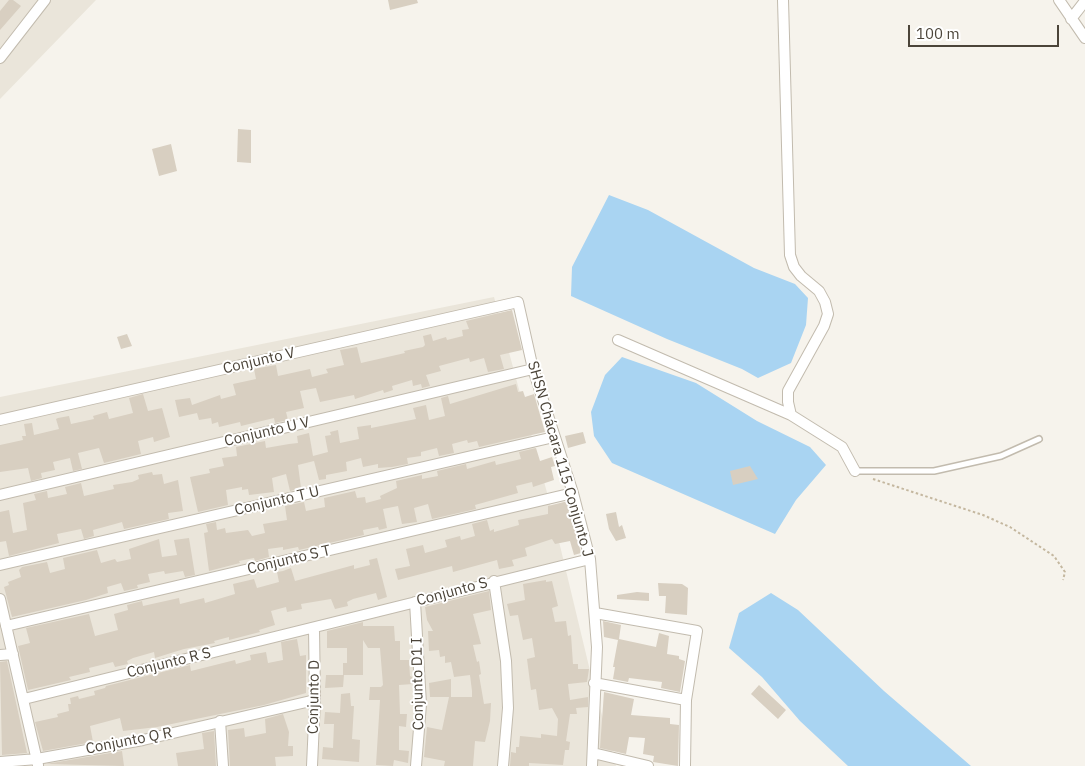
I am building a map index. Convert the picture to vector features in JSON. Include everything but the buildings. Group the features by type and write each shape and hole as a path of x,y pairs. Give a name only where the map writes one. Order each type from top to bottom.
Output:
{"street":[{"path":"0,58 45,0"},
{"path":"783,0 790,255 794,267 800,276 819,291 826,302 828,314 821,333 788,391 791,415"},
{"path":"1059,0 1085,38"},
{"path":"1071,19 1085,1"},
{"name":"SHSN Chácara 115 Conjunto J","path":"518,302 533,369 572,493 590,559 597,646 592,766"},
{"name":"Conjunto V","path":"0,420 518,302"},
{"path":"618,340 791,415 842,447 855,471"},
{"name":"Conjunto U V","path":"0,495 533,369"},
{"name":"Conjunto T U","path":"0,565 554,437"},
{"name":"Conjunto S T","path":"6,626 572,493"},
{"name":"Conjunto S","path":"314,628 494,581 590,559"},
{"path":"494,581 506,661 508,708 503,766"},
{"path":"0,599 37,763"},
{"name":"Conjunto D1 I","path":"416,602 421,704 416,766"},
{"path":"595,613 697,631 686,700 685,766"},
{"name":"Conjunto R S","path":"24,699 314,628"},
{"name":"Conjunto D","path":"312,766 315,700 314,628"},
{"path":"0,655 13,654"},
{"path":"594,682 686,700"},
{"name":"Conjunto Q R","path":"1,763 37,763 315,700"},
{"path":"220,722 222,766"},
{"path":"593,753 648,766"}],"lane":[{"path":"855,471 934,471 1001,456 1039,439"}],"path":[{"path":"873,479 983,515 1010,527 1054,556 1065,572 1063,580"}],"shaded area":[{"path":"0,0 96,0 0,99"},
{"path":"494,297 549,500 592,679 616,766 0,766 0,397"}],"water":[{"path":"609,195 648,210 754,268 795,284 808,298 806,325 791,363 758,378 742,369 667,339 571,296 572,267"},
{"path":"622,357 696,383 757,421 810,447 826,465 796,500 775,534 612,463 594,436 591,412 605,375"},
{"path":"771,593 798,610 884,691 971,766 848,766 800,721 762,677 729,648 739,613"}]}
